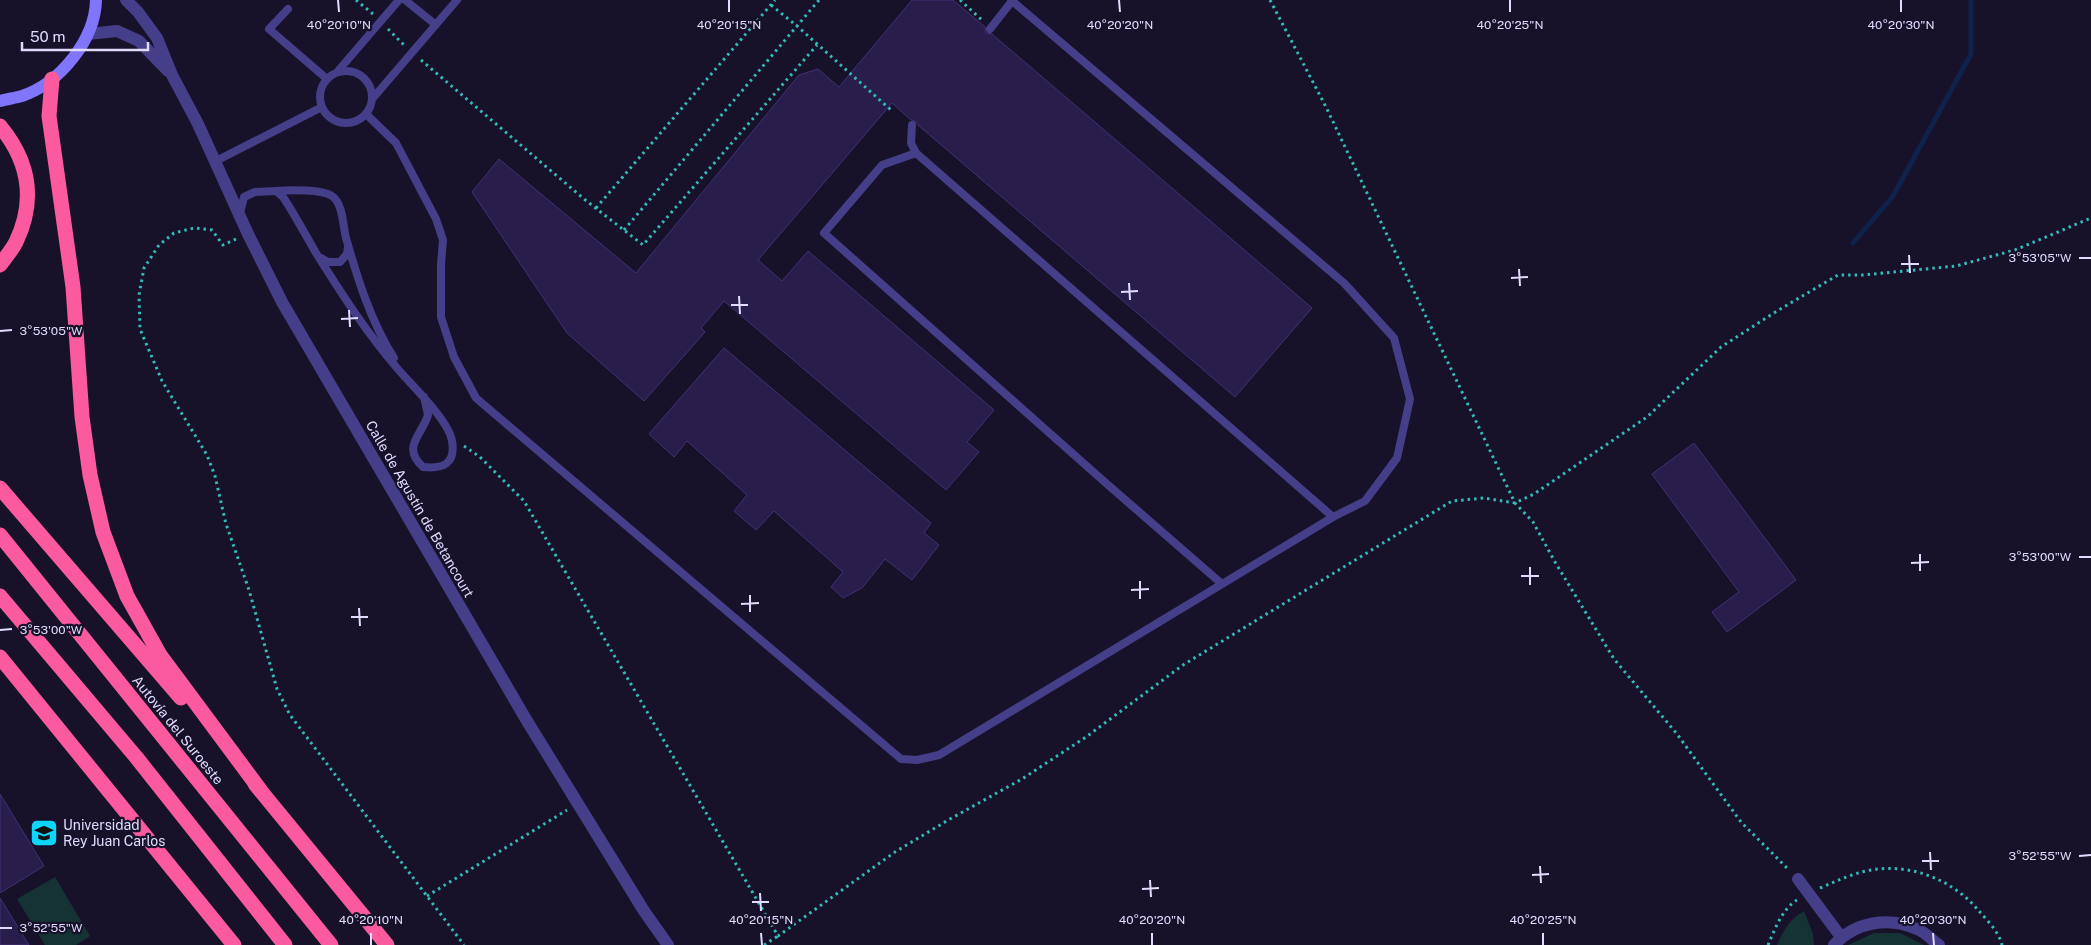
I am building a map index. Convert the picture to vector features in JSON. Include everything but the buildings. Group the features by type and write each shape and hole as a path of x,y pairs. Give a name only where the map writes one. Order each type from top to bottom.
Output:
{"highway":[{"path":"52,79 49,116 73,287 82,416 90,475 103,532 127,596 160,655 261,791"},
{"path":"0,126 16,148 26,172 28,192 25,213 16,243 0,265"},
{"path":"0,488 261,791 387,945"},
{"name":"Autovía del Suroeste","path":"0,535 331,945"},
{"path":"0,596 136,758 285,945"},
{"path":"0,657 234,945"}],"street":[{"path":"0,101 24,95 52,79 73,59 88,34 96,0"},
{"name":"Calle de Agustín de Betancourt","path":"126,0 138,12 157,38 172,75 198,124 241,220 282,302 527,721 644,911 668,945"},
{"name":"Calle de Agustín de Betancourt","path":"88,34 116,31 139,41 172,75"},
{"path":"1798,879 1837,941 1865,924 1892,922 1918,929 1939,945"}],"lane":[{"path":"338,72 399,0"},
{"path":"405,0 436,25"},
{"path":"373,98 372,90 362,76 346,70 327,78 320,90 319,99 322,107 334,120 342,123 359,120 366,114 373,98 457,0"},
{"path":"366,114 396,143 436,219 443,240 441,317 454,358 476,398 901,759 917,760 939,755 1334,517 1365,501 1397,458 1410,399 1394,338 1344,283 1012,0 990,29"},
{"path":"288,9 269,29 327,78"},
{"path":"214,162 322,107"},
{"path":"912,125 911,143 916,153 1334,517"},
{"path":"916,153 882,165 824,233 1222,584"},
{"path":"276,191 290,207 319,257 365,328 410,383 424,397 451,437 452,456 441,467 423,467 415,460 414,441 428,415 424,397"},
{"path":"241,220 240,210 244,197 255,192 308,191 332,195 338,202 348,242 371,314 382,339 410,383"},
{"path":"319,257 328,262 340,262 347,254 348,242"}],"path":[{"path":"356,0 412,52 596,208 643,245 817,45"},
{"path":"596,208 775,0"},
{"path":"624,230 819,0"},
{"path":"960,0 990,29"},
{"path":"1270,0 1326,107 1515,503 1533,522 1614,659 1677,734 1741,822 1798,879"},
{"path":"771,5 891,110"},
{"path":"764,945 895,852 1022,779 1086,737 1183,665 1452,502 1484,498 1515,503 1534,494 1648,417 1721,347 1838,274 1863,275 1956,266 2015,250 2091,218"},
{"path":"248,234 223,245 212,230 194,228 174,233 159,245 144,268 139,295 140,329 162,382 207,455 215,476 226,524 248,590 277,689 290,715 464,945"},
{"path":"451,437 480,457 524,501 778,936"},
{"path":"427,896 578,803"},
{"path":"1768,945 1779,921 1792,903 1850,875 1873,869 1898,870 1927,875 1950,884 1968,898 1988,921 2002,945"}],"green space":[{"path":"55,877 90,936 76,945 45,945 17,899"},
{"path":"1804,911 1813,934 1814,945 1777,945 1781,935 1795,917"},
{"path":"1874,933 1900,933 1924,945 1848,945"}],"waterway":[{"path":"1853,243 1893,196 1971,54 1971,0"}],"place":[{"name":"Universidad Rey Juan Carlos","path":"44,833"}]}
